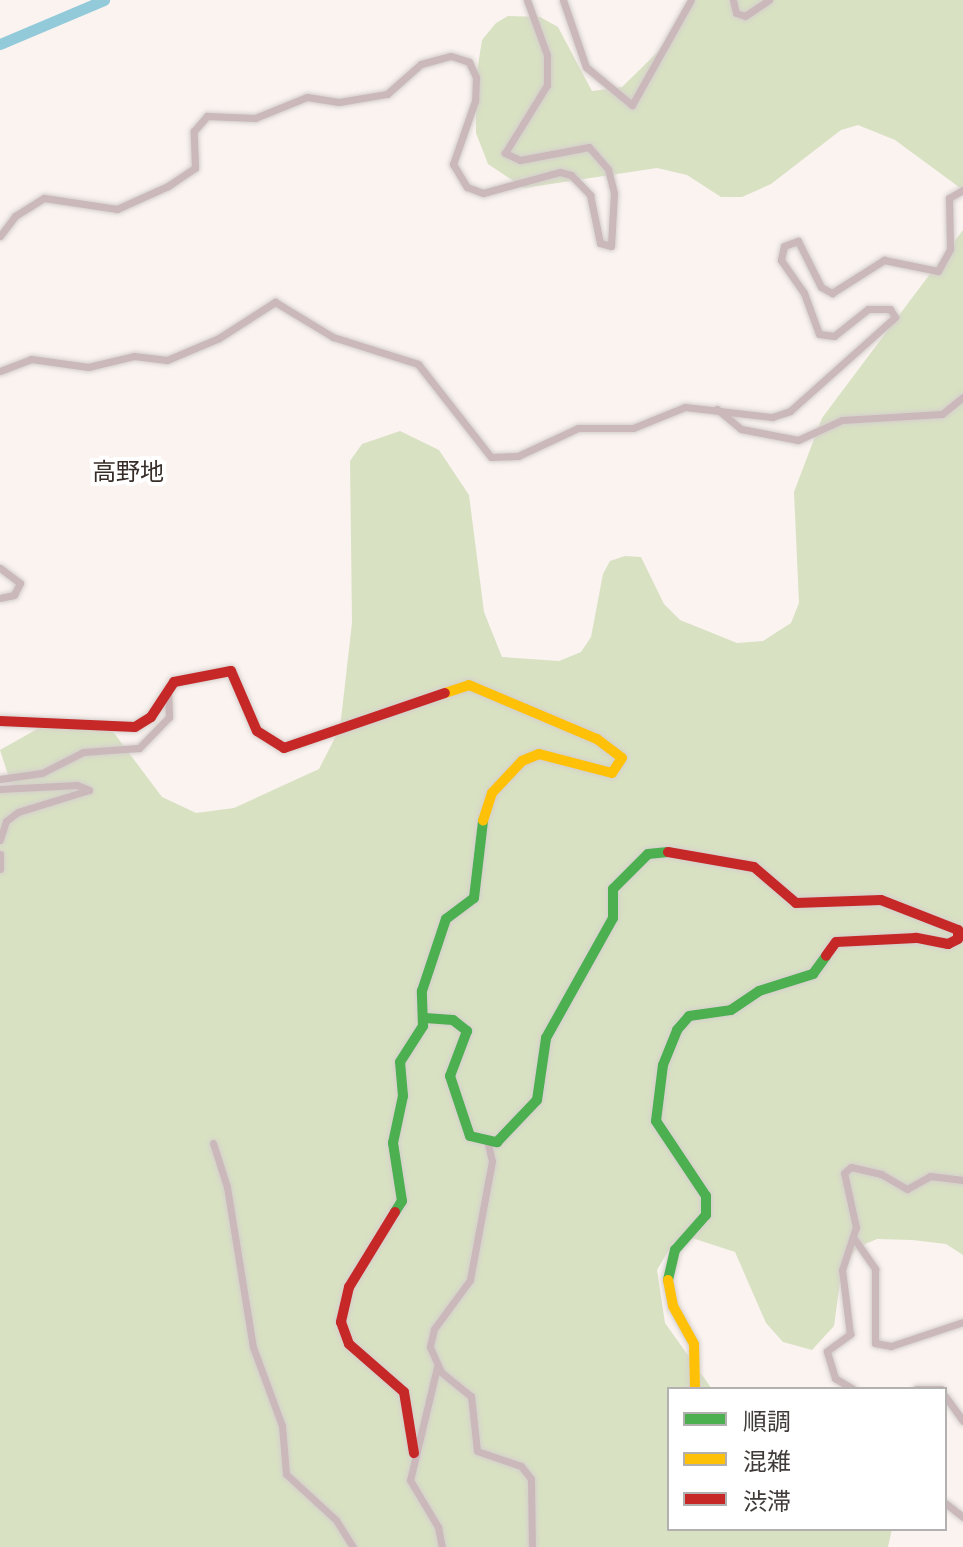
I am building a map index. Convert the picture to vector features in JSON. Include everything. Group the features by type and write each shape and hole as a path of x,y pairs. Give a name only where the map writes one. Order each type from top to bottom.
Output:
{"street":[{"path":"0,236 15,216 44,198 117,209 168,186 195,168 194,131 207,116 255,118 307,97 339,102 387,94 421,64 451,56 469,62 476,77 473,111 453,164 467,187 483,193 560,172 571,175 590,195 600,243 611,246 614,193 608,169 589,147 520,160 505,153 549,74 527,0"},
{"path":"563,0 586,67 632,105 691,0"},
{"path":"733,0 738,15 745,16 769,0"},
{"path":"0,371 31,359 88,367 134,356 167,360 219,338 275,302 333,337 418,364 491,457 518,456 578,428 625,430 685,407 715,408 744,416 784,414 895,317 890,309 868,309 834,336 819,334 804,293 781,260 789,240 802,246 821,287 832,293 884,260 938,271 950,249 949,198 963,190"},
{"path":"715,408 741,429 798,440 842,420 942,414 963,397"},
{"path":"0,568 20,587 0,598"},
{"path":"0,721 122,729 151,717 167,688 189,677 234,673 257,731 284,748 469,685 616,750 623,765 612,773 550,755 532,756 492,793 481,827 474,898 446,919 422,991 425,1018 400,1062 403,1096 393,1143 402,1201 349,1287 341,1322 349,1344 404,1392 414,1453 413,1492 438,1527 442,1547"},
{"path":"0,779 42,773 83,752 145,745 173,707 167,688"},
{"path":"0,789 77,785 89,790 18,812 6,821 0,840"},
{"path":"425,1018 453,1020 467,1031 450,1076 470,1136 488,1144 506,1137 537,1100 546,1038 613,918 613,889 627,868 648,854 679,851 729,858 754,867 796,903 881,900 958,930 958,939 948,944 916,938 836,942 813,974 759,991 731,1010 689,1016 677,1030 663,1065 656,1121 706,1196 706,1215 675,1250 667,1274 673,1306 694,1344 695,1387"},
{"path":"0,854 0,869"},
{"path":"213,1143 231,1208 253,1347 282,1426 286,1474 336,1520 353,1547"},
{"path":"488,1144 492,1161 470,1280 434,1329 430,1347 437,1367 471,1396 480,1456 511,1461 531,1479 532,1547"},
{"path":"850,1387 835,1378 827,1351 850,1334 842,1270 853,1237 847,1168 881,1174 907,1189 930,1176 963,1180"},
{"path":"853,1237 875,1269 875,1343 891,1346 963,1322"},
{"path":"414,1453 437,1367"},
{"path":"947,1399 963,1421"},
{"path":"947,1505 963,1517"}],"green space":[{"path":"689,0 963,0 963,190 895,140 858,125 841,130 771,184 742,197 721,197 687,175 657,168 524,188 488,164 476,133 476,78 482,40 496,23 508,16 540,17 558,27 592,91 622,87 669,41"},
{"path":"963,230 963,1255 946,1244 912,1240 877,1239 858,1247 842,1267 834,1326 812,1350 783,1342 766,1323 735,1252 692,1238 673,1243 657,1270 665,1323 711,1387 667,1387 667,1531 892,1531 888,1547 0,1547 0,792 13,790 0,750 53,720 105,721 162,797 196,813 234,808 319,769 340,728 352,623 350,461 362,444 400,431 439,450 469,495 484,612 502,657 559,661 581,652 591,637 603,574 610,561 625,556 641,557 664,604 680,620 737,643 763,641 791,623 799,603 794,492 822,418"}],"waterway":[{"path":"0,44 104,0"}],"traffic: fast":[{"path":"395,1212 402,1201 393,1143 403,1096 400,1062 423,1026 422,991 446,919 474,898 483,821"},
{"path":"425,1018 453,1020 467,1031 450,1076 470,1136 497,1142 537,1100 546,1038 613,918 613,889 648,854 668,852"},
{"path":"668,1280 675,1250 706,1215 706,1196 656,1121 663,1065 677,1030 689,1016 731,1010 759,991 813,974 826,956"}],"traffic: slow":[{"path":"445,693 469,685 597,739 622,758 612,773 539,754 522,761 492,793 483,821"},
{"path":"668,1280 673,1306 694,1344 695,1387"}],"traffic: jam":[{"path":"0,721 135,727 151,717 174,682 231,671 257,731 284,748 445,693"},
{"path":"668,852 754,867 796,903 881,900 958,930 958,939 948,944 916,938 836,942 826,956"},
{"path":"395,1212 349,1287 341,1322 349,1344 404,1392 414,1453"}],"district":[{"name":"高野地","path":"128,472"}]}
